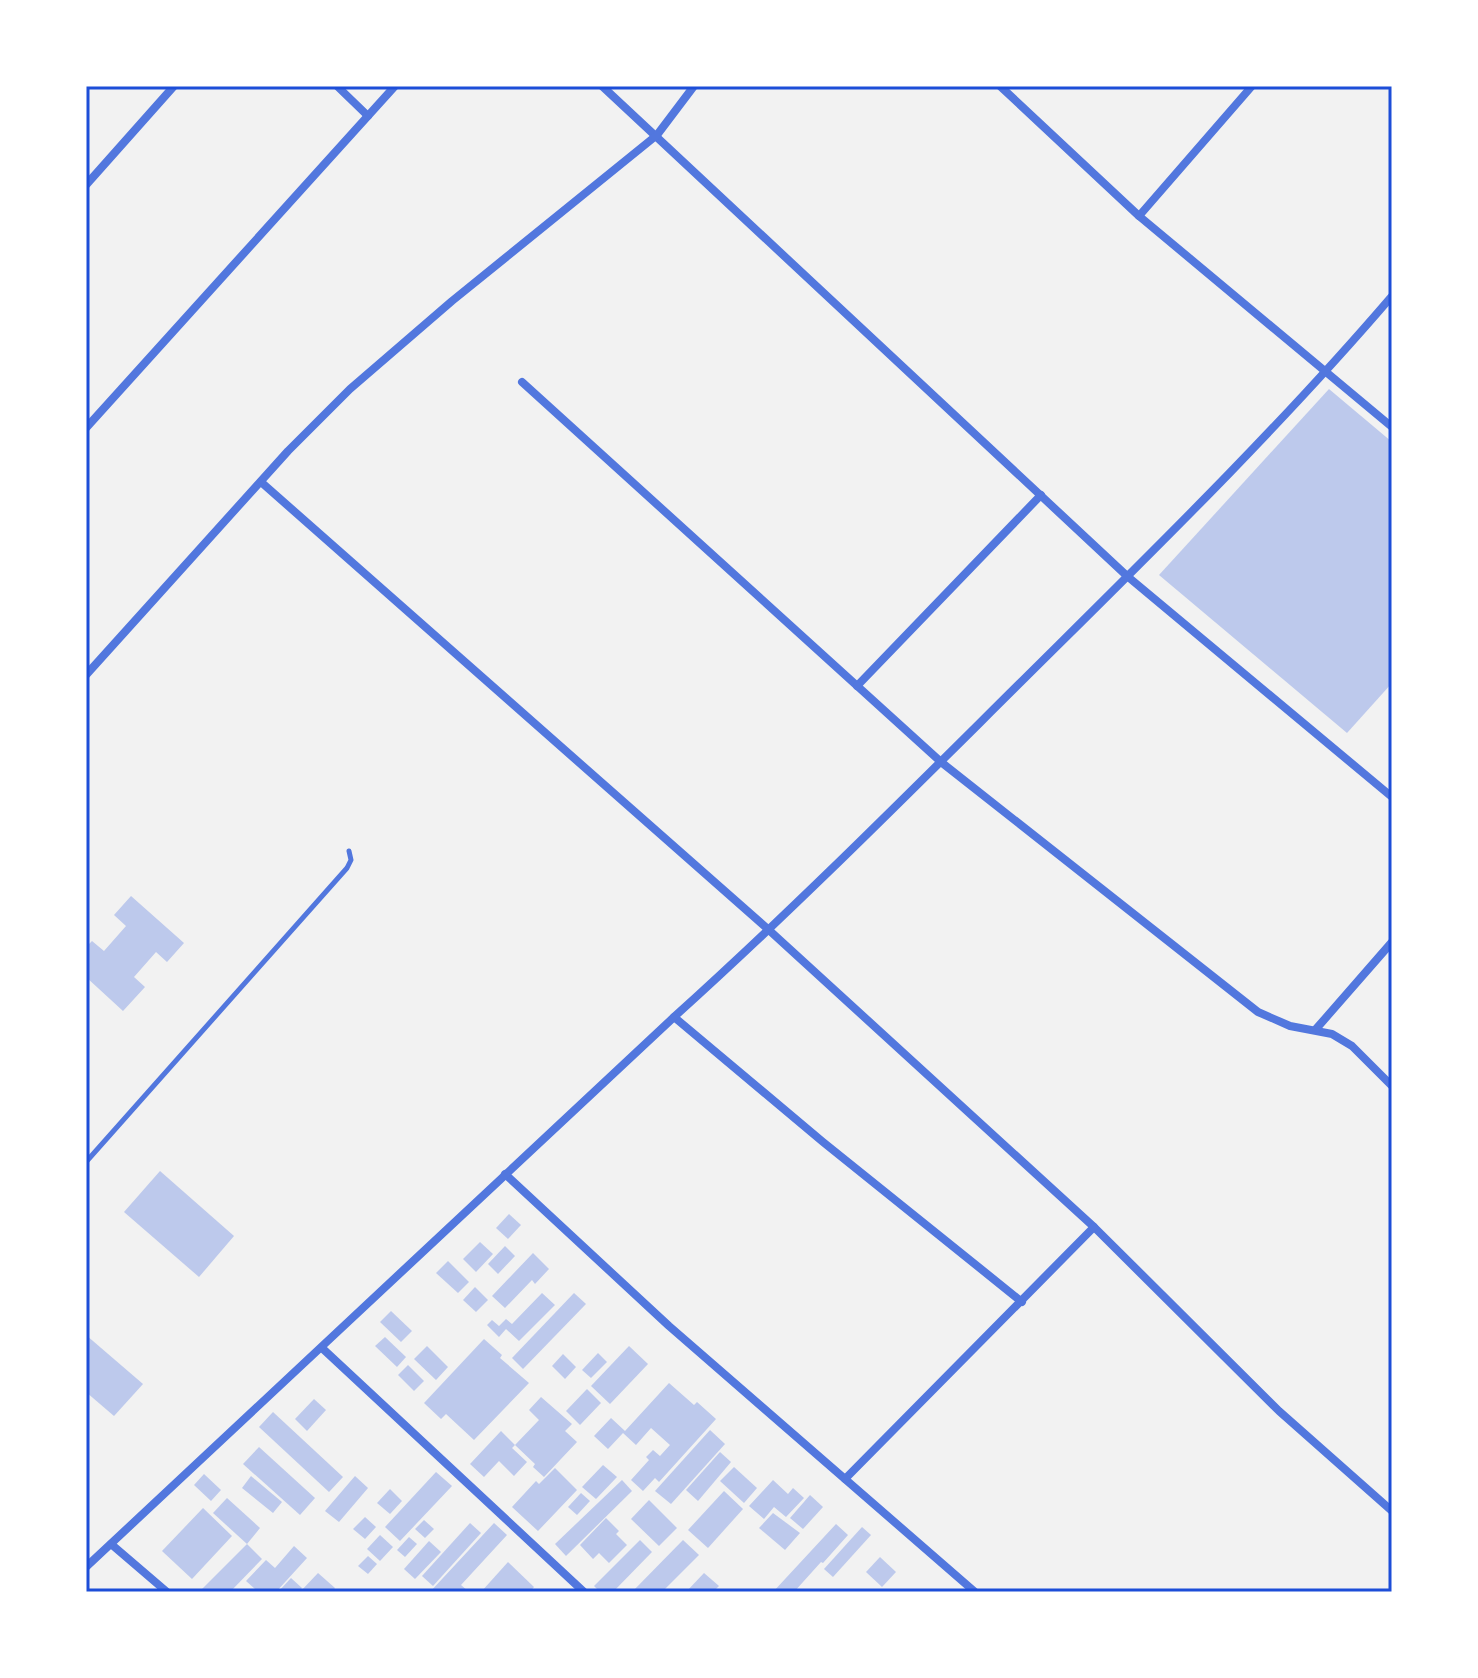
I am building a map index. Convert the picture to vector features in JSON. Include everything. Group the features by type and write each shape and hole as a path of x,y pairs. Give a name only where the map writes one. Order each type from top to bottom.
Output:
{"street":[{"path":"86,185 174,86"},
{"path":"337,86 368,116"},
{"path":"86,428 395,86"},
{"path":"602,86 1127,576 1328,747 1392,797"},
{"path":"86,675 350,389 452,301 657,135 694,86"},
{"path":"1000,86 1139,216 1392,427"},
{"path":"1139,216 1252,86"},
{"path":"86,1567 505,1174 770,931 1127,576 1326,372 1392,296"},
{"path":"522,382 941,762 1258,1012 1290,1026 1332,1034 1352,1046 1392,1086"},
{"path":"261,482 770,931 1094,1227 1279,1411 1392,1511"},
{"path":"857,686 1041,495"},
{"path":"1316,1029 1392,942"},
{"path":"674,1017 1022,1302"},
{"path":"505,1174 669,1326 975,1592"},
{"path":"845,1479 1094,1227"},
{"path":"322,1348 584,1592"},
{"path":"111,1544 167,1592"}],"lane":[{"path":"86,1162 347,868 351,860 349,851"}],"building":[{"path":"1329,389 1392,442 1392,683 1347,733 1159,575"},
{"path":"131,896 184,943 167,962 156,952 134,977 145,987 123,1011 86,977 86,947 92,941 104,951 126,926 114,915"},
{"path":"160,1171 234,1236 199,1277 124,1212"},
{"path":"509,1214 521,1225 508,1239 496,1228"},
{"path":"480,1242 493,1254 476,1272 463,1259"},
{"path":"505,1246 515,1256 498,1274 488,1264"},
{"path":"533,1253 549,1269 535,1284 532,1280 505,1308 492,1296"},
{"path":"448,1261 469,1282 458,1293 436,1273"},
{"path":"475,1287 488,1300 476,1312 463,1300"},
{"path":"542,1293 555,1305 519,1341 506,1329 499,1337 487,1325 492,1320 499,1326 506,1319 512,1324"},
{"path":"574,1293 586,1304 523,1369 512,1358"},
{"path":"391,1311 412,1331 401,1342 380,1322"},
{"path":"86,1335 143,1384 114,1416 86,1392"},
{"path":"385,1337 406,1357 397,1367 375,1346"},
{"path":"484,1339 529,1383 474,1440 446,1414 441,1419 424,1403"},
{"path":"427,1346 448,1367 436,1380 414,1359"},
{"path":"629,1346 648,1364 610,1404 591,1386"},
{"path":"598,1353 607,1362 591,1378 582,1370"},
{"path":"563,1354 576,1367 565,1379 552,1366"},
{"path":"408,1365 424,1381 414,1391 398,1375"},
{"path":"669,1383 716,1419 659,1482 655,1478 643,1491 631,1480 649,1460 646,1457 653,1450 660,1456 670,1445 651,1428 636,1445 623,1433 608,1449 594,1436 611,1418 625,1431"},
{"path":"587,1389 601,1403 580,1425 566,1411"},
{"path":"541,1397 572,1424 565,1431 577,1442 544,1477 515,1445 539,1420 529,1410"},
{"path":"314,1399 326,1410 307,1431 295,1419"},
{"path":"273,1412 343,1477 329,1492 259,1427"},
{"path":"710,1430 725,1444 671,1504 655,1491"},
{"path":"501,1431 515,1445 512,1448 527,1462 514,1476 499,1461 484,1477 470,1464"},
{"path":"259,1447 315,1498 300,1515 243,1464"},
{"path":"720,1452 731,1462 698,1501 686,1490"},
{"path":"603,1465 617,1477 596,1499 582,1487"},
{"path":"734,1467 757,1488 744,1503 720,1481"},
{"path":"555,1468 577,1490 538,1531 512,1507 536,1481 539,1484"},
{"path":"436,1472 452,1486 400,1541 385,1527"},
{"path":"204,1474 221,1490 211,1501 194,1485"},
{"path":"251,1476 282,1502 273,1513 242,1488"},
{"path":"355,1476 368,1488 339,1522 325,1511"},
{"path":"622,1480 632,1491 566,1556 555,1544"},
{"path":"773,1480 788,1494 793,1488 804,1498 786,1517 774,1507 764,1519 749,1506"},
{"path":"390,1489 402,1501 390,1514 377,1503"},
{"path":"724,1491 743,1509 708,1548 688,1530"},
{"path":"581,1493 590,1501 577,1515 568,1507"},
{"path":"810,1495 823,1507 803,1529 790,1518"},
{"path":"227,1498 260,1528 247,1544 213,1513"},
{"path":"649,1500 677,1528 659,1546 631,1519"},
{"path":"203,1508 232,1536 192,1579 162,1551"},
{"path":"773,1513 800,1533 785,1550 759,1528"},
{"path":"365,1517 376,1527 365,1539 353,1529"},
{"path":"606,1518 627,1545 609,1563 599,1553 593,1559 580,1545"},
{"path":"424,1520 434,1529 425,1538 415,1529"},
{"path":"470,1523 481,1533 433,1586 422,1576"},
{"path":"494,1523 507,1535 461,1585 469,1592 430,1592"},
{"path":"836,1524 848,1535 823,1563 794,1592 773,1592"},
{"path":"862,1527 871,1535 833,1577 824,1569"},
{"path":"380,1535 393,1547 380,1561 367,1549"},
{"path":"409,1537 417,1544 405,1557 397,1550"},
{"path":"640,1540 652,1552 613,1592 600,1592 594,1586"},
{"path":"683,1540 699,1555 662,1592 632,1592"},
{"path":"429,1541 441,1552 415,1579 404,1569"},
{"path":"247,1544 262,1559 230,1592 199,1592"},
{"path":"294,1546 307,1558 276,1592 252,1592 255,1589 246,1581 266,1560 275,1568"},
{"path":"368,1556 377,1564 368,1574 358,1566"},
{"path":"880,1557 896,1572 882,1587 866,1572"},
{"path":"508,1562 534,1587 530,1592 481,1592"},
{"path":"318,1573 335,1588 332,1592 300,1592"},
{"path":"704,1573 719,1586 713,1592 686,1592"},
{"path":"291,1578 302,1588 298,1592 278,1592"}]}
